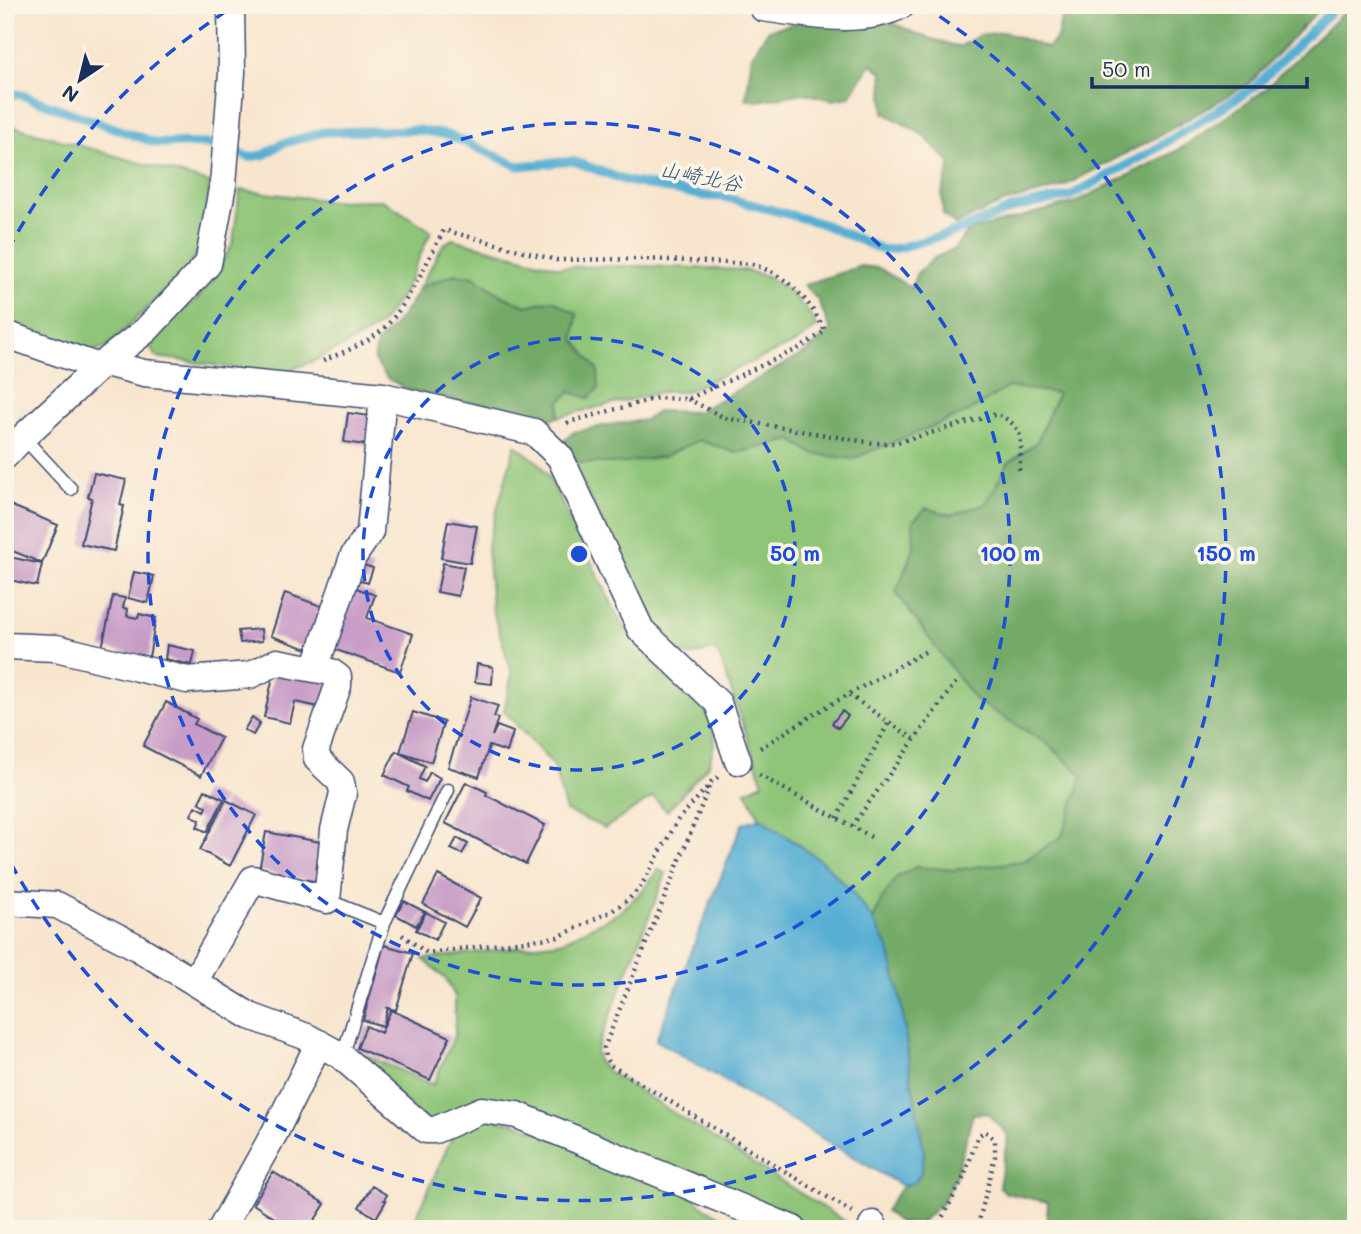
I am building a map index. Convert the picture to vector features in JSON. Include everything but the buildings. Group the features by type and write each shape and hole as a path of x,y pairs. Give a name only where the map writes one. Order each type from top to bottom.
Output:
{"street":[{"path":"14,447 102,365 146,330 208,264 223,184 232,73 231,5"},
{"path":"758,6 845,17 889,12 902,5"},
{"path":"5,334 102,365 145,373 383,396 534,432 560,457 641,630 718,704 738,761"},
{"path":"315,668 353,557 370,532 383,396"},
{"path":"5,646 56,648 187,680 250,675 277,662 315,668 331,672 338,677 338,686 316,750 317,759 341,782 343,793 334,831 327,900 253,879 194,982"},
{"path":"5,902 57,905 135,946 250,1016 307,1037 330,1049 426,1130 435,1130 482,1110 517,1115 793,1229"},
{"path":"221,1229 275,1132 330,1049"}],"lane":[{"path":"14,447 71,489"},
{"path":"330,1049 346,1045 384,923 448,790"},
{"path":"327,900 384,923"}],"path":[{"path":"315,365 364,342 387,325 407,298 444,230 556,260 644,259 752,264 768,269 794,287 813,308 825,331 800,348 688,399"},
{"path":"544,442 569,422 657,398 688,399 725,418 873,443 895,443 997,414 1011,420 1018,430 1021,443 1019,473"},
{"path":"384,923 427,953 558,937 612,911 641,886 678,820 711,782 738,761 928,650"},
{"path":"852,827 956,682"},
{"path":"849,695 914,739"},
{"path":"837,818 889,722"},
{"path":"738,761 763,778 873,838"},
{"path":"711,782 604,1048 605,1057 610,1065 872,1226"},
{"path":"936,1229 964,1177 978,1136 985,1131 995,1140 995,1156 978,1229"}],"green space":[{"path":"1064,5 1323,5 1250,83 1161,135 1062,187 1002,203 955,225 943,214 942,193 951,164 923,135 884,113 882,72 871,64 849,97 833,100 804,93 758,101 746,99 752,55 768,30 802,21 891,22 919,35 959,47 980,35 1004,32 1047,48 1057,38"},
{"path":"1351,5 1356,5 1356,1229 1046,1229 1048,1202 1006,1193 999,1186 1008,1135 987,1113 973,1114 955,1178 942,1203 920,1223 900,1223 885,1211 902,1186 915,1182 921,1172 924,1153 901,1001 889,949 873,920 882,899 897,877 916,867 953,870 1024,861 1062,836 1083,776 1048,744 975,700 896,593 914,548 913,521 926,508 951,515 986,504 1008,463 1037,442 1058,393 1008,387 970,411 852,459 814,454 792,440 736,453 699,440 665,456 624,463 580,463 567,452 564,441 574,432 645,420 659,411 697,412 805,353 831,331 818,300 804,285 861,266 879,268 911,288 917,273 934,258 954,249 969,231 1076,202 1180,149 1263,91"},
{"path":"5,124 210,183 198,251 183,273 106,348 87,351 5,323"},
{"path":"240,190 332,201 382,200 431,231 404,292 381,324 314,361 278,374 157,357 145,342 197,299 215,278 233,242"},
{"path":"452,239 559,267 641,266 743,270 767,276 789,291 817,327 797,342 684,392 661,392 558,417 560,401 598,370 574,339 553,300 526,306 502,296 473,276 455,274 420,287 443,245"},
{"path":"455,274 473,276 502,296 526,306 553,300 577,314 574,339 598,370 599,388 589,398 570,392 560,401 558,417 544,421 411,391 388,379 374,361 377,343 401,317 420,287"},
{"path":"1008,386 1058,393 1037,442 1008,463 986,504 951,515 926,508 904,571 1003,717 1048,744 1083,775 1062,836 1024,861 953,870 916,867 882,899 873,920 852,892 824,863 760,818 746,791 763,783 719,655 713,650 689,656 682,654 654,627 567,452 665,456 699,440 736,453 792,440 814,454 970,411"},
{"path":"515,445 539,463 551,480 619,619 634,642 702,707 710,718 715,740 709,764 667,811 653,797 605,828 566,811 553,765 504,711 512,673 492,608 487,546"},
{"path":"658,870 666,873 596,1051 598,1061 606,1070 849,1224 845,1229 817,1229 789,1222 520,1108 432,1125 352,1057 354,1050 433,1085 455,1034 455,996 446,979 423,959 561,942 619,913 644,889"},
{"path":"483,1118 516,1123 686,1191 706,1209 748,1229 411,1229 456,1128"}],"water":[{"path":"760,818 824,863 852,892 873,920 889,949 901,1001 924,1153 921,1172 915,1182 902,1186 656,1040 742,824"}],"waterway":[{"name":"山崎北谷","path":"5,92 21,95 156,143 211,144 249,157 264,155 281,144 323,132 418,130 449,135 518,166 573,161 627,181 704,196 724,197 820,223 883,250 955,232 1014,208 1070,196 1149,153 1255,87 1337,5"}]}
